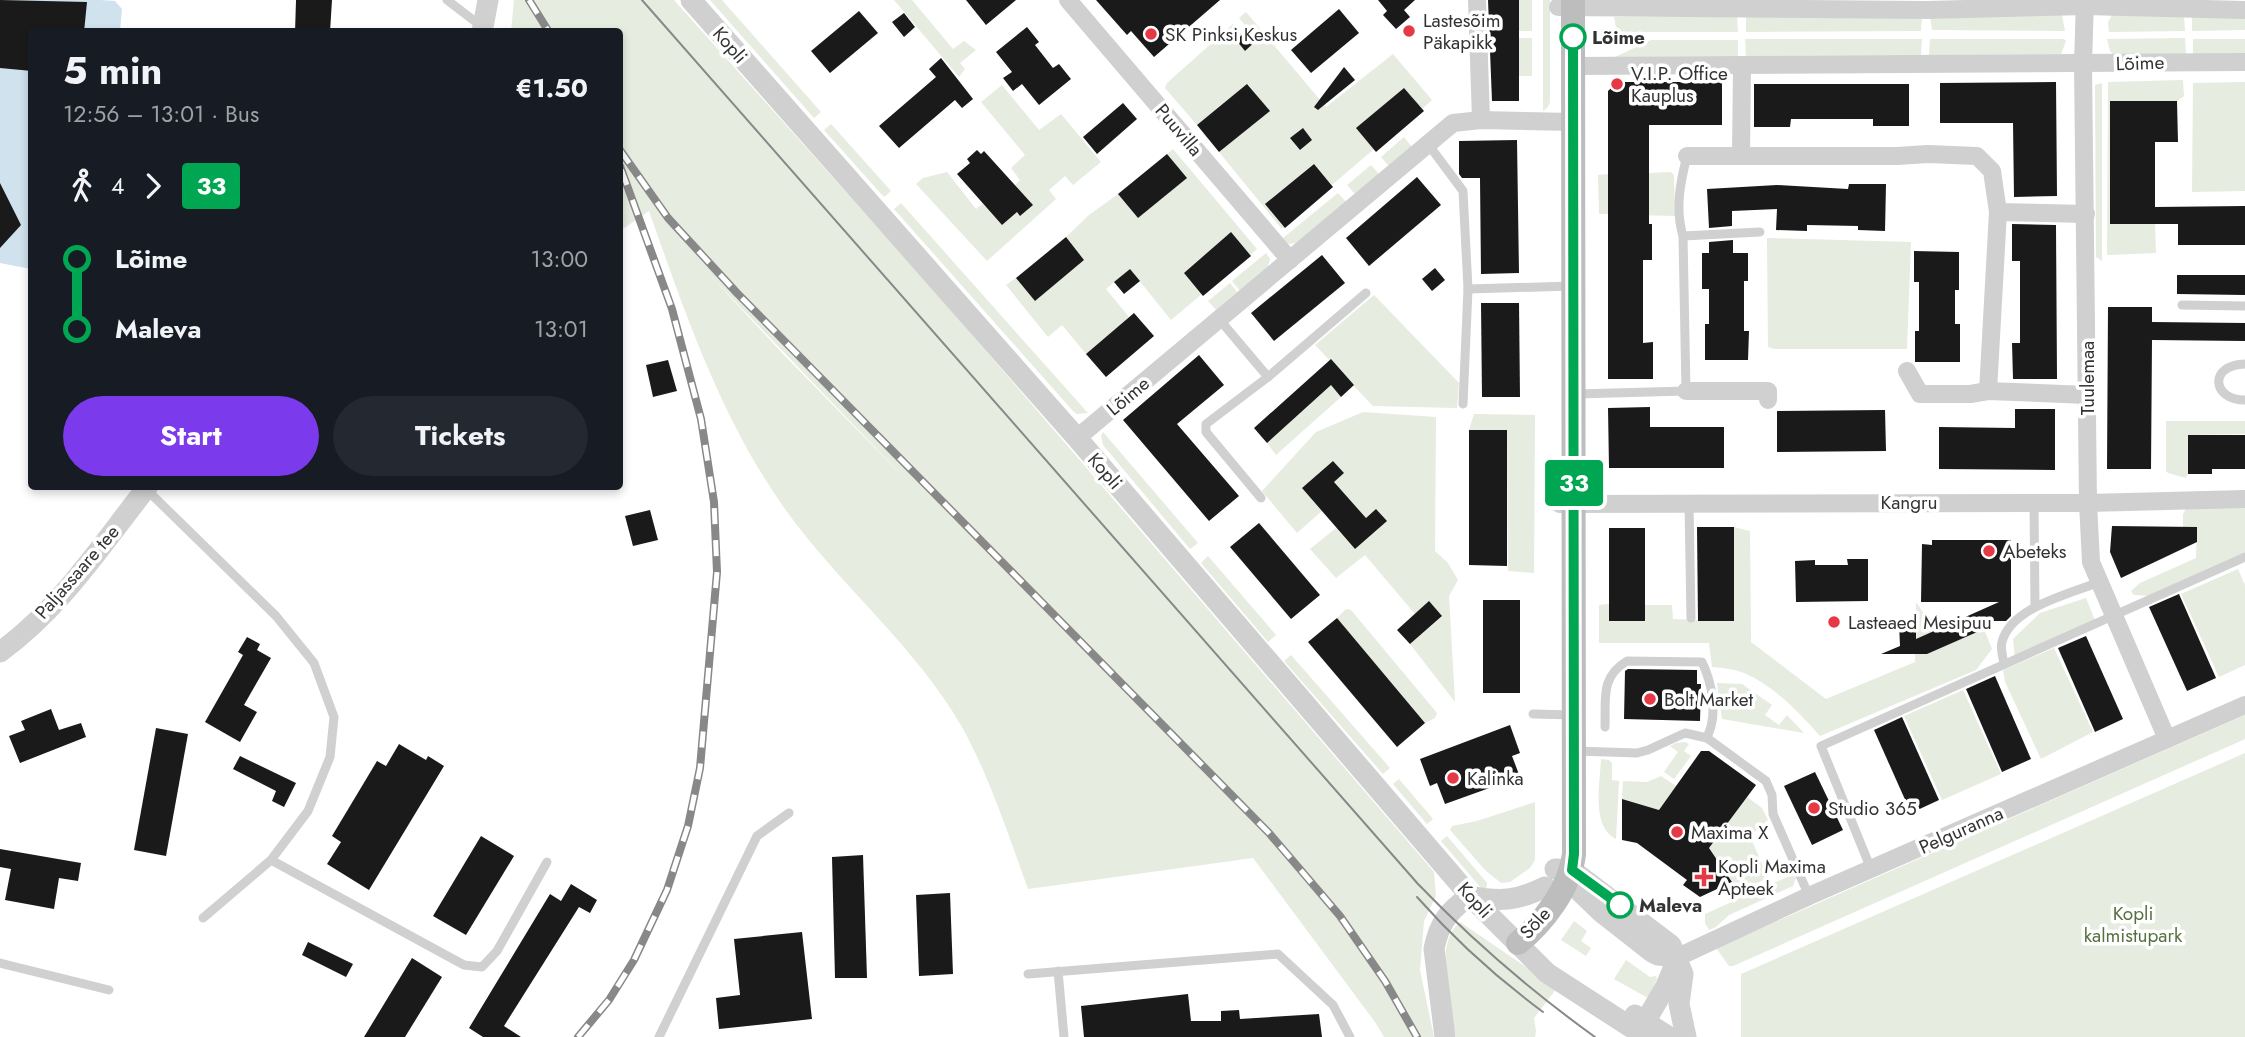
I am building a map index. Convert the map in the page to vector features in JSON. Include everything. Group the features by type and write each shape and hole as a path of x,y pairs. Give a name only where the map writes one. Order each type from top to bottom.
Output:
{"main road":[{"name":"Sõle","path":"1566,4 1573,66 1566,121"},
{"name":"Sõle","path":"1560,877 1567,715 1566,4"},
{"name":"Sõle","path":"1566,286 1575,394 1567,503"},
{"name":"Sõle","path":"1518,943 1533,930 1560,877 1575,751 1567,715"}],"street":[{"path":"482,28 488,0"},
{"name":"Kopli","path":"691,0 1077,438 1470,896 1518,943 1554,961 1653,1033"},
{"name":"Puuvilla","path":"1068,0 1290,260"},
{"path":"1477,0 1481,120"},
{"path":"1566,4 2085,3 2245,10"},
{"name":"Tuulemaa","path":"2085,3 2083,64 2091,562 2168,739"},
{"name":"Lõime","path":"1573,66 2245,62"},
{"path":"1741,65 1741,155"},
{"name":"Lõime","path":"1077,438 1454,123 1481,120 1566,121"},
{"path":"1687,156 1977,156 1992,171 1998,212 1988,391"},
{"path":"1998,212 2087,214"},
{"path":"1907,371 1920,394 1970,394 1988,391 2087,394"},
{"path":"1686,391 1768,391 1768,400"},
{"name":"Paljassaare tee","path":"0,652 57,601 116,530 145,490"},
{"name":"Kangru","path":"1567,503 2088,503 2245,499"},
{"name":"Pelguranna","path":"1678,957 1809,896 2245,705"},
{"path":"1445,1037 1434,948 1447,914 1470,896 1511,900 1560,877 1663,937 1678,957 1684,974 1679,1004 1686,1037"},
{"path":"1653,1033 1666,986 1678,957"},
{"path":"1653,1033 1679,1004"}],"lane":[{"path":"447,0 481,28"},
{"path":"1428,144 1463,191 1468,289 1463,404"},
{"path":"1575,394 1686,391 1683,236 1678,219 1680,183 1687,156"},
{"path":"1683,236 1760,232"},
{"path":"1468,289 1566,286"},
{"path":"1261,498 1206,432 1206,424 1268,376 1366,293"},
{"path":"2182,305 2245,306"},
{"path":"1219,319 1268,376"},
{"path":"2245,364 2232,364 2223,370 2219,378 2220,388 2227,397 2245,400"},
{"path":"148,490 275,616 314,663 334,717 330,757 308,811 271,860 203,918"},
{"path":"2034,502 2035,607"},
{"path":"1689,504 1691,618"},
{"path":"1871,869 1821,746 2245,557"},
{"path":"2004,664 2001,646 2004,636 2021,616 2035,607 2099,582"},
{"path":"1605,727 1607,682 1620,666 1627,662 1702,662 1709,676 1714,722 1709,735"},
{"path":"1533,714 1567,715"},
{"path":"1575,751 1637,753 1685,733 1707,738 1766,781 1772,795 1773,814 1809,896"},
{"path":"659,1037 757,836 789,814"},
{"path":"271,860 464,965 482,967 497,951 547,862"},
{"path":"1028,974 1278,954 1333,1004 1350,1037"},
{"path":"0,963 109,990"},
{"path":"1058,971 1064,1037"}],"green space":[{"path":"514,0 674,0 930,286 1434,872 1436,896 1424,921 1420,970 1434,1037 1384,1037 1253,858 1028,889 981,766 962,727 943,697 900,642 806,537 762,475 706,365 649,211 623,229 623,28 511,28","holes":["707,272 914,488 783,354"]},
{"path":"710,0 722,0 821,112 814,118"},
{"path":"894,0 912,0 953,49 964,41 976,50 960,63 965,69 959,77"},
{"path":"1519,0 1532,0 1532,31 1519,31"},
{"path":"1543,0 1550,0 1550,102 1543,111"},
{"path":"1246,12 1326,107 1393,54 1432,100 1422,109 1404,88 1357,128 1374,149 1332,185 1313,164 1266,204 1285,228 1281,228 1219,152 1269,111 1248,84 1197,125 1165,88 1167,83 1233,24 1242,35 1236,40 1245,51 1258,40 1239,18"},
{"path":"2062,15 2065,31 1932,30 1930,16"},
{"path":"2112,15 2184,16 2185,31 2109,32 2108,22"},
{"path":"2192,15 2245,15 2245,30 2192,31"},
{"path":"1737,16 1738,32 1617,32 1614,17"},
{"path":"1746,16 1922,16 1921,31 1746,32"},
{"path":"1519,38 1532,38 1532,76 1519,76"},
{"path":"2185,38 2186,55 2114,55 2107,39"},
{"path":"1745,39 1922,39 1921,55 1746,56"},
{"path":"1930,39 2066,41 2061,54 1929,55"},
{"path":"2193,39 2245,39 2245,54 2193,55"},
{"path":"1651,40 1738,40 1738,56 1615,57"},
{"path":"2183,80 2184,96 2177,101 2110,101 2110,224 2155,224 2156,253 2107,255 2108,82"},
{"path":"2245,82 2245,191 2192,192 2193,83"},
{"path":"2102,83 2102,261 2096,257 2095,85"},
{"path":"1002,85 1039,130 1061,114 1101,162 1073,185 1065,176 1049,190 1056,199 987,261 916,184 923,178 947,172 976,209 983,204 1002,225 1017,212 1020,216 1029,208 1029,201 1015,185 1020,180 1011,168 1025,155 981,102"},
{"path":"831,124 891,191 884,197 824,130"},
{"path":"1404,137 1412,147 1389,166 1381,157"},
{"path":"1173,149 1257,249 1250,255 1231,233 1184,273 1202,294 1171,320 1130,269 1106,289 1129,317 1086,354 1062,325 1048,337 1006,285 1016,278 1035,300 1084,260 1066,237 1089,215 1118,194 1138,218 1186,178 1167,154"},
{"path":"1371,165 1379,174 1355,194 1347,185"},
{"path":"1671,172 1674,175 1675,216 1599,214 1598,175 1609,174 1649,200 1649,173"},
{"path":"1338,193 1346,202 1296,243 1288,244 1283,238"},
{"path":"901,203 1088,413 1077,414 1073,411 894,209"},
{"path":"1767,238 1911,242 1907,349 1768,347"},
{"path":"1266,253 1270,259 1268,267 1240,291 1232,281"},
{"path":"1230,283 1237,292 1216,310 1208,301"},
{"path":"1374,295 1459,383 1457,408 1373,406 1315,345"},
{"path":"1331,384 1341,397 1276,455 1267,443"},
{"path":"1363,412 1436,417 1435,551 1448,563 1458,580 1449,596 1455,702 1410,644 1442,617 1429,602 1415,614 1365,555 1336,578 1310,549 1336,528 1355,549 1376,509 1366,518 1334,482 1344,473 1333,461 1302,488 1322,511 1297,533 1262,491 1316,432"},
{"path":"1474,414 1535,415 1534,573 1508,571 1507,431 1469,430"},
{"path":"2166,421 2245,421 2245,434 2188,435 2186,478 2166,471"},
{"path":"1103,432 1198,543 1190,549 1103,445"},
{"path":"2245,506 2245,555 2151,596 2134,595 2131,591 2140,583 2196,558 2197,527 2183,527 2183,514 2186,509"},
{"path":"1734,527 1750,531 1751,642 1826,699 1915,662 1916,602 1935,630 1918,638 1926,654 1984,629 1992,649 1976,670 1820,736 1795,709 1766,685 1740,672 1712,667 1709,643 1599,643 1599,605 1609,604 1609,620 1645,620 1645,605 1672,605 1673,619 1734,621"},
{"path":"1208,556 1276,635 1268,642 1201,563"},
{"path":"2238,569 2245,585 2245,665 2219,677 2181,594"},
{"path":"2086,598 2096,623 2015,659 2013,639 2040,613"},
{"path":"1346,609 1351,610 1437,713 1435,718 1425,723 1337,618"},
{"path":"2054,648 2093,732 2041,759 2005,682 2003,670"},
{"path":"1291,655 1390,768 1383,774 1284,661"},
{"path":"1717,683 1742,684 1772,705 1765,715 1779,725 1787,715 1804,733 1722,719"},
{"path":"1963,690 2001,774 1942,800 1904,716"},
{"path":"2245,715 2243,740 1733,966 1729,966 1716,948"},
{"path":"1685,742 1689,744 1684,751 1691,756 1674,779 1664,772 1678,752 1670,746"},
{"name":"Kopli kalmistupark","path":"2245,753 2245,1037 1741,1037 1741,974"},
{"path":"1601,759 1612,763 1612,780 1619,781 1616,839 1608,833 1600,815"},
{"path":"1661,776 1676,786 1659,810 1622,799 1623,781 1647,782"},
{"path":"1399,779 1433,819 1427,824 1393,784"},
{"path":"1747,797 1762,808 1768,820 1750,836 1768,878 1739,891 1709,848"},
{"path":"1535,802 1535,860 1530,868 1510,882 1501,883 1485,870 1450,830 1452,826 1477,821"},
{"path":"1447,836 1487,883 1486,890 1481,888 1441,841"},
{"path":"1794,874 1796,878 1793,886 1729,915 1709,930 1705,923 1705,914"},
{"path":"1574,921 1587,931 1581,941 1591,948 1586,956 1561,940"},
{"path":"1460,922 1557,988 1534,1018 1535,1037 1456,1037 1445,960 1452,932"},
{"path":"1626,960 1650,977 1656,976 1649,996 1646,997 1614,979"}],"water":[{"path":"0,0 115,1 122,9 120,28 28,28 28,268 0,263"}],"building":[{"path":"0,0 87,2 84,28 28,28 28,71 0,68"},
{"path":"296,0 332,0 330,28 295,28"},
{"path":"966,0 1016,0 986,25"},
{"path":"1096,0 1220,0 1154,57 1131,31 1127,35"},
{"path":"1378,0 1415,0 1404,10 1410,17 1396,29 1383,15 1387,11"},
{"path":"1488,0 1519,0 1519,101 1492,101"},
{"path":"1339,9 1359,33 1311,73 1291,50"},
{"path":"859,11 878,33 830,73 811,51"},
{"path":"904,13 915,27 904,37 892,22"},
{"path":"1027,27 1039,42 1035,45 1053,68 1059,64 1071,79 1039,105 1022,84 1013,91 1003,78 1012,72 996,52"},
{"path":"1249,29 1258,39 1245,51 1236,40"},
{"path":"941,58 973,99 962,108 955,100 899,148 879,126 936,77 929,69"},
{"path":"1344,67 1355,80 1318,110 1314,107"},
{"path":"1617,82 1722,82 1722,125 1649,125 1649,224 1652,224 1652,260 1643,260 1643,343 1653,342 1653,379 1608,379 1608,91"},
{"path":"2056,82 2057,196 2014,197 2013,123 1940,123 1940,83"},
{"path":"1247,84 1270,111 1219,152 1197,125"},
{"path":"1754,84 1909,84 1909,126 1873,126 1873,119 1791,119 1790,127 1754,127"},
{"path":"1404,88 1424,111 1376,152 1356,128"},
{"path":"2110,101 2177,101 2178,142 2155,142 2155,207 2245,206 2245,245 2178,245 2178,224 2110,224"},
{"path":"1123,103 1137,119 1097,154 1083,137"},
{"path":"1303,128 1312,140 1300,150 1290,138"},
{"path":"1517,140 1519,273 1481,274 1480,178 1462,178 1459,174 1459,141"},
{"path":"977,150 981,154 984,151 1033,205 1020,216 1017,212 1002,225 957,174 970,163 967,159"},
{"path":"1167,154 1187,178 1138,218 1118,194"},
{"path":"1314,164 1333,187 1285,228 1265,204"},
{"path":"1417,177 1441,205 1369,266 1346,238"},
{"path":"0,183 21,225 0,248"},
{"path":"1849,184 1886,184 1885,231 1858,230 1858,226 1807,225 1807,231 1776,230 1777,209 1732,211 1732,226 1709,228 1707,189 1777,185 1848,189"},
{"path":"2012,224 2056,225 2057,379 2013,379 2012,343 2020,343 2020,261 2012,261"},
{"path":"1231,232 1251,256 1203,296 1184,273"},
{"path":"1066,237 1084,260 1035,301 1016,278"},
{"path":"1733,240 1733,253 1748,253 1748,281 1744,281 1744,331 1749,331 1748,360 1705,360 1709,289 1702,289 1702,253 1709,253 1709,242"},
{"path":"1914,251 1959,252 1959,290 1955,290 1955,324 1960,324 1960,362 1915,362 1915,331 1919,331 1919,282 1914,282"},
{"path":"1322,255 1345,283 1274,341 1251,313"},
{"path":"1435,268 1445,280 1432,291 1422,279"},
{"path":"1130,269 1140,281 1124,294 1114,282"},
{"path":"2177,275 2245,275 2245,295 2177,294"},
{"path":"1481,303 1519,303 1520,397 1482,397"},
{"path":"2108,307 2152,307 2152,322 2245,323 2245,341 2152,340 2151,469 2107,469"},
{"path":"1134,313 1154,336 1106,377 1086,354"},
{"path":"1199,355 1224,385 1177,424 1239,496 1209,521 1123,420"},
{"path":"1331,359 1354,385 1341,397 1331,385 1267,443 1254,428"},
{"path":"668,360 677,391 653,397 646,365"},
{"path":"1650,407 1650,427 1724,427 1724,468 1609,468 1608,408"},
{"path":"2015,409 2055,409 2055,470 1939,469 1939,427 2015,428"},
{"path":"1885,410 1886,451 1777,452 1777,411"},
{"path":"1469,430 1507,430 1507,566 1469,565"},
{"path":"2188,435 2245,435 2245,469 2212,469 2212,474 2188,474"},
{"path":"1333,461 1344,473 1334,482 1366,518 1376,509 1387,521 1355,549 1302,488"},
{"path":"650,510 658,540 633,546 625,516"},
{"path":"1259,523 1320,595 1291,619 1230,547"},
{"path":"2112,526 2197,527 2197,542 2121,578 2110,552"},
{"path":"1697,527 1734,527 1734,621 1698,621"},
{"path":"1609,528 1645,528 1645,621 1609,621"},
{"path":"1932,540 2011,540 2011,616 2006,621 1981,621 1984,629 1927,654 1881,654 1900,646 1899,623 1916,622 1916,639 1999,602 1921,602 1922,544 1932,545"},
{"path":"1847,559 1868,559 1868,601 1796,602 1795,561 1815,560 1815,565 1848,565"},
{"path":"2179,594 2216,678 2187,691 2149,607"},
{"path":"1483,600 1520,600 1520,693 1483,693"},
{"path":"1429,601 1442,616 1410,644 1397,630"},
{"path":"1337,618 1425,723 1397,747 1308,642"},
{"path":"2086,636 2123,719 2095,732 2058,648"},
{"path":"247,637 260,644 257,650 271,658 244,705 257,712 240,742 205,722 243,655 238,652"},
{"path":"1697,670 1697,684 1701,684 1700,721 1624,719 1625,671"},
{"path":"1995,676 2031,759 2002,772 1966,689"},
{"path":"51,709 59,730 81,723 86,737 20,763 9,736 25,730 21,721"},
{"path":"1902,717 1939,800 1911,813 1874,730"},
{"path":"1510,725 1520,753 1512,756 1520,777 1445,804 1437,783 1430,786 1420,759"},
{"path":"156,728 188,734 166,856 134,850"},
{"path":"399,744 426,760 428,756 444,766 369,890 327,864 341,842 332,836 377,761 386,766"},
{"path":"1701,751 1709,751 1756,785 1709,848 1732,882 1700,897 1683,885 1687,880 1637,843 1622,840 1622,799 1659,810"},
{"path":"240,756 296,783 284,807 272,801 276,791 233,769"},
{"name":"Studio 365","path":"1815,772 1843,830 1812,845 1784,786"},
{"path":"481,836 514,856 466,935 433,916"},
{"path":"0,849 81,863 78,881 59,878 54,909 5,900 11,869 0,867"},
{"path":"863,855 867,978 835,978 832,857"},
{"path":"571,884 597,900 590,913 579,907 504,1026 521,1037 483,1037 469,1028 550,894 561,901"},
{"path":"950,893 953,974 919,976 916,895"},
{"path":"802,932 812,1019 719,1029 716,998 740,995 734,939"},
{"path":"308,942 353,964 346,977 302,955"},
{"path":"412,958 442,977 405,1037 364,1037"},
{"path":"1188,994 1191,1021 1221,1021 1221,1011 1239,1010 1240,1019 1319,1014 1322,1037 1084,1037 1081,1006"}],"tram line":[{"path":"642,0 1418,884 1503,965 1595,1037"},
{"path":"1417,897 1477,958 1543,1012"}],"railway":[{"path":"529,0 546,28"},
{"path":"623,154 668,218 737,293 1269,833 1340,916 1385,981 1417,1037"},
{"path":"578,1037 609,1000 634,960 667,890 688,826 700,768 717,572 714,502 701,419 672,309 623,174"}],"bus line":[{"name":"33","path":"1573,37 1575,751 1572,870 1620,905"}],"place":[{"name":"Lastesõim Päkapikk","path":"1409,31"},
{"name":"SK Pinksi Keskus","path":"1151,34"},
{"name":"Lõime","path":"1573,37"},
{"name":"V.I.P. Office Kauplus","path":"1617,84"},
{"name":"Abeteks","path":"1989,551"},
{"name":"Lasteaed Mesipuu","path":"1834,622"},
{"name":"Bolt Market","path":"1650,699"},
{"name":"Kalinka","path":"1453,778"},
{"name":"Studio 365","path":"1814,808"},
{"name":"Maxima X","path":"1677,832"},
{"name":"Kopli Maxima Apteek","path":"1704,877"},
{"name":"Maleva","path":"1620,905"}]}
